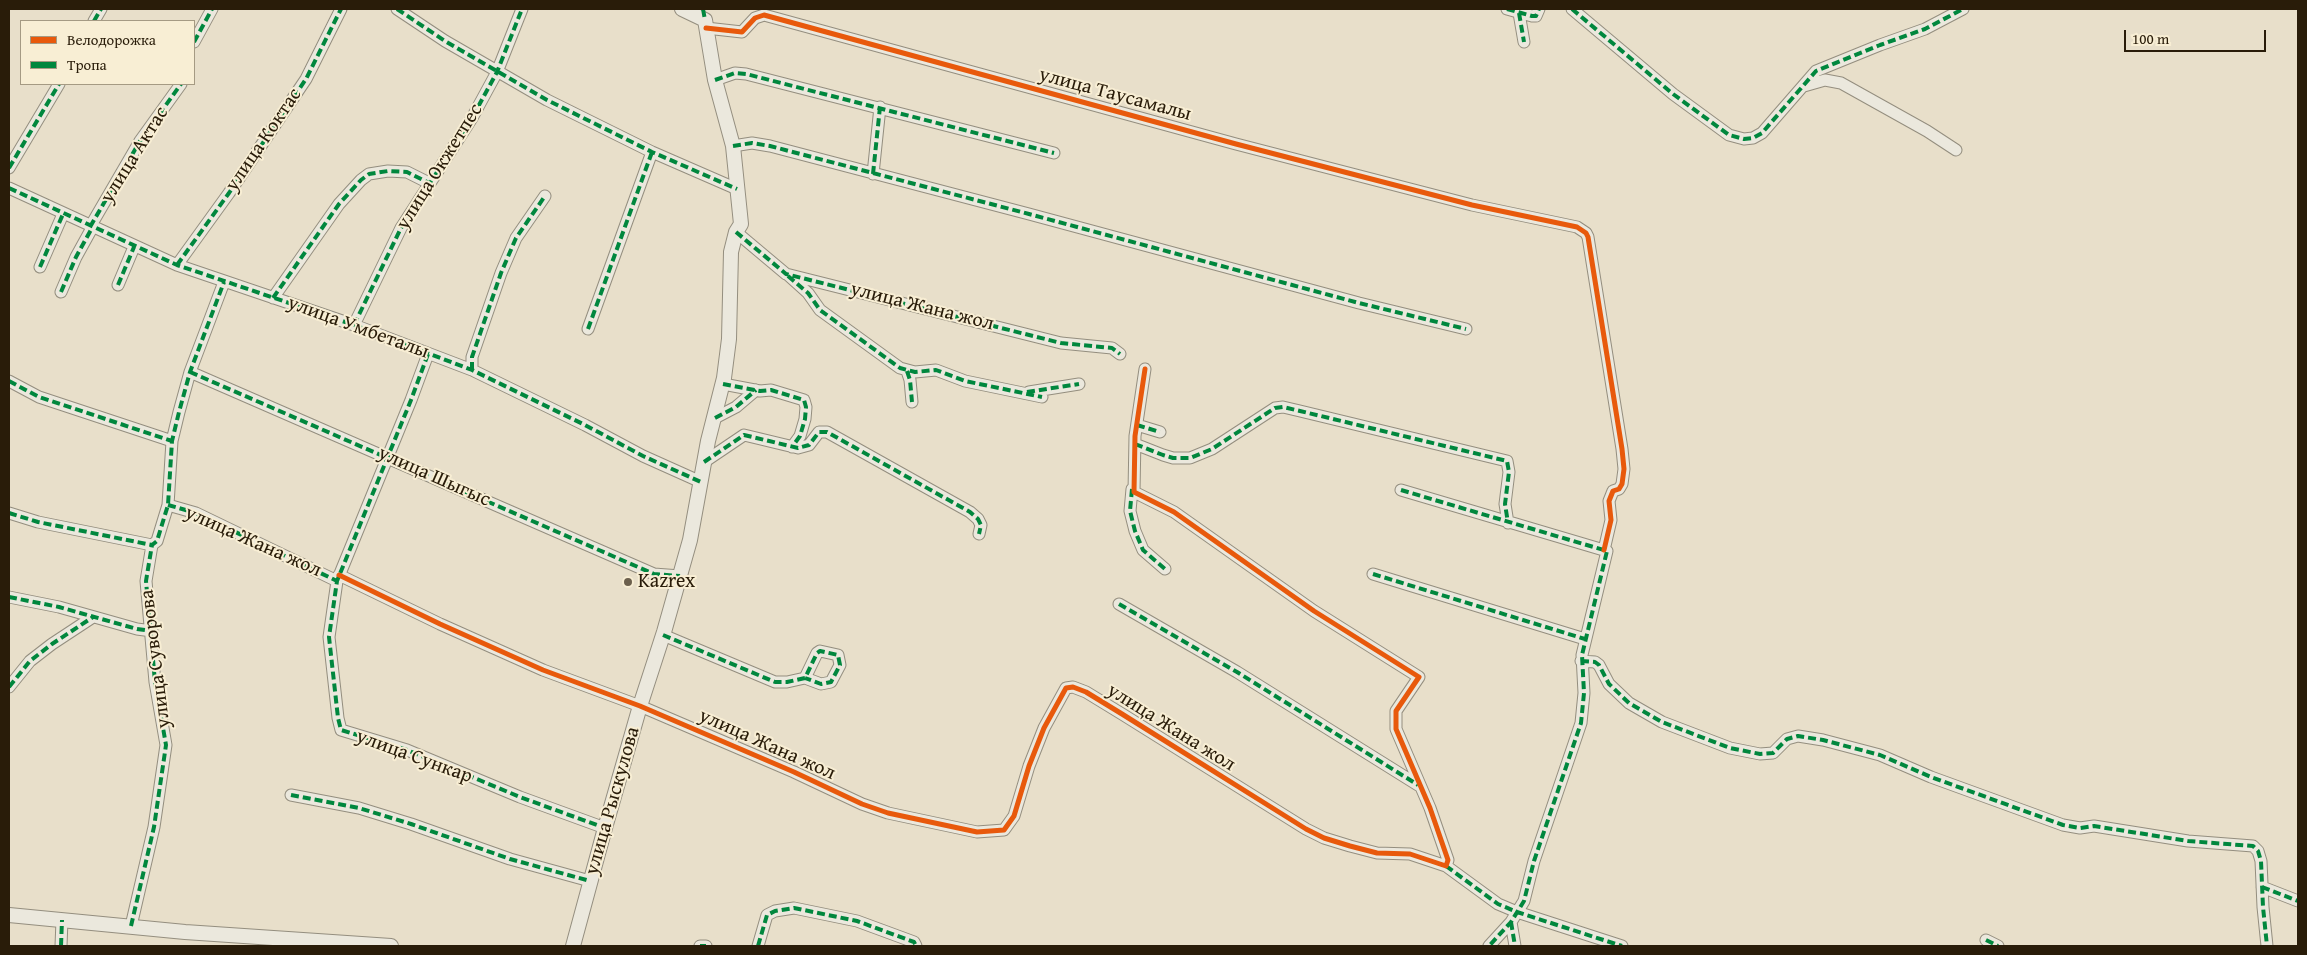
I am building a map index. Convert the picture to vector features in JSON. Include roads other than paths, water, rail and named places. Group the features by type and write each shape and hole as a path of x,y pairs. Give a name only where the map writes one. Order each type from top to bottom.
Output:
{"street":[{"path":"95,20 101,9"},
{"path":"195,40 212,9"},
{"name":"улица Коктас","path":"177,265 229,193 306,79 341,9"},
{"path":"397,9 445,41 555,104 652,152 737,189"},
{"name":"улица Окжетпес","path":"354,324 401,228 472,118 497,72 522,9"},
{"name":"улица Таусамалы","path":"682,9 742,32 755,18 764,15 1245,146 1521,216 1577,227 1586,232 1620,423 1624,469 1620,489 1613,491 1609,502 1610,520 1604,550"},
{"path":"1507,9 1536,16 1539,9"},
{"path":"1572,9 1673,94 1729,135 1738,138 1753,138 1762,133 1816,71 1926,29 1963,9"},
{"path":"1519,13 1524,42"},
{"name":"улица Рыскулова","path":"573,946 640,706 664,635 680,576 723,384 729,339 731,252 736,232 741,224 733,146 715,80 704,19"},
{"path":"715,80 736,72 746,74 1054,153"},
{"path":"1802,87 1825,80 1840,83 1927,130 1956,150"},
{"path":"9,168 58,85"},
{"name":"улица Актас","path":"61,292 91,227 140,141 179,85"},
{"path":"873,174 880,107"},
{"path":"733,146 752,143 770,146 1030,214 1359,304 1466,330"},
{"path":"588,329 652,152"},
{"path":"273,298 334,212 361,180 370,174 388,171 407,172 429,183"},
{"name":"улица Умбеталы","path":"9,188 134,247 177,265 354,324 472,370 585,425 643,456 701,482"},
{"path":"472,370 472,357 501,273 516,238 545,196"},
{"path":"40,267 63,214"},
{"name":"улица Жана жол","path":"736,232 786,274 1061,343 1112,348 1120,354"},
{"path":"118,285 134,247"},
{"path":"786,274 808,293 820,310 910,374 936,370 965,381 1042,397"},
{"name":"улица Суворова","path":"131,926 154,827 166,745 155,682 152,631 149,626 146,581 152,545 157,540 168,505 172,441 190,372 224,282"},
{"name":"улица Сункар","path":"428,354 338,578 329,637 341,730 408,750 520,797 605,828"},
{"path":"1144,369 1135,444 1130,511 1135,531 1143,550 1165,569"},
{"name":"улица Шыгыс","path":"190,372 388,456 654,574 680,576"},
{"path":"910,374 912,402"},
{"path":"9,381 39,397 172,441"},
{"path":"723,384 756,390 771,390 804,400 806,407 805,419 800,436 792,447"},
{"path":"1023,394 1066,384 1079,384"},
{"path":"715,418 736,407 756,390"},
{"path":"1135,444 1163,456 1190,458 1212,449 1275,408 1284,407 1507,461 1509,472 1505,504 1508,523"},
{"path":"1137,425 1160,432"},
{"path":"704,462 744,435 802,448 809,445 817,433 827,432 970,512 978,519 980,525 979,534"},
{"path":"1132,488 1136,495 1174,512 1314,611 1419,677 1400,705 1395,717 1396,729 1418,785 1430,808 1448,860 1446,866 1514,917 1622,946"},
{"path":"1401,490 1607,551 1581,661 1584,693 1581,723 1534,861 1524,901 1514,917 1489,946"},
{"name":"улица Жана жол","path":"168,505 196,513 543,670 640,706 794,772 862,804 888,813 977,832 1004,830 1014,816 1029,766 1044,728 1066,688 1074,687 1101,700 1306,829 1324,838 1377,852 1410,854 1446,866"},
{"path":"9,513 38,522 152,545"},
{"path":"1373,574 1585,639"},
{"path":"9,597 59,607 152,631"},
{"path":"1119,604 1237,672 1418,785"},
{"path":"9,687 30,661 93,617"},
{"path":"664,635 768,680 787,682 805,678"},
{"path":"1581,661 1596,662 1610,684 1638,708 1662,722 1730,748 1760,754 1773,753 1787,739 1798,736 1823,740 1880,755 1931,777 2063,825 2080,828 2094,826 2171,839 2254,846 2258,851 2261,861 2267,946"},
{"path":"291,795 359,808 510,859 590,881"},
{"path":"2262,887 2298,901"},
{"path":"758,946 767,915 775,911 794,908 857,921 914,942 916,946"},
{"path":"9,915 186,932 391,946"},
{"path":"1514,917 1515,946"},
{"path":"61,946 62,920"},
{"path":"1986,940 1998,946"},
{"path":"700,946 706,946"}],"place":[{"name":"Kazrex","path":"628,582"}]}
